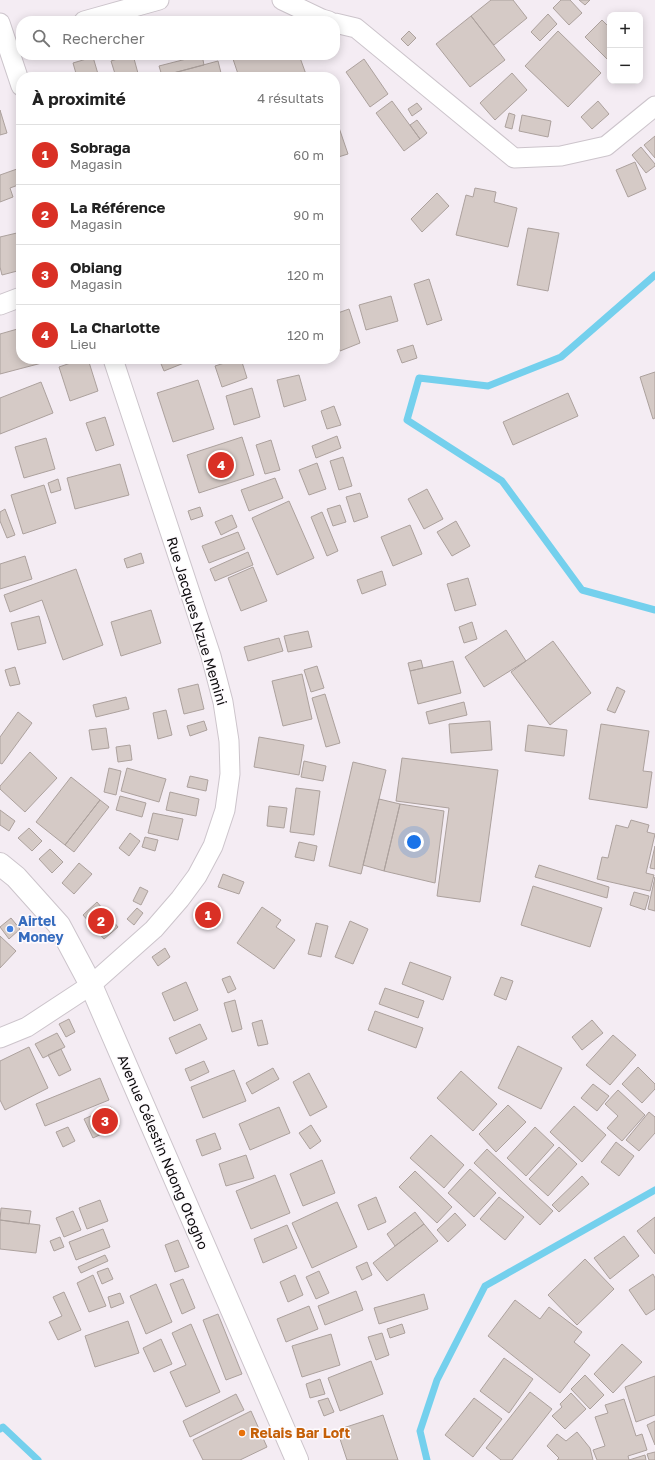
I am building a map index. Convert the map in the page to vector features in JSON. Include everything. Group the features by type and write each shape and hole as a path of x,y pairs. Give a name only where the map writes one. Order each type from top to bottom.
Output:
{"main road":[{"name":"Avenue Célestin Ndong Otogho","path":"0,864 16,877 59,925 91,985 297,1460"}],"street":[{"path":"102,16 159,0"},
{"path":"282,0 316,16"},
{"path":"0,23 14,41 16,54"},
{"path":"340,24 356,28 514,158 561,156 606,146 655,106"},
{"path":"17,60 19,72"},
{"path":"0,305 16,299"},
{"name":"Rue Jacques Nzue Memini","path":"0,1038 27,1027 91,985 154,929 180,899 197,876 213,846 226,810 230,774 229,741 223,702 211,656 115,364"}],"building":[{"path":"491,0 513,0 527,18 494,45 471,16"},
{"path":"561,0 570,0 582,13 569,25 553,8"},
{"path":"579,0 590,0 585,5"},
{"path":"548,14 557,24 540,41 531,32"},
{"path":"471,16 505,60 470,87 436,44"},
{"path":"602,20 607,25 607,59 585,37"},
{"path":"409,31 416,38 408,46 401,39"},
{"path":"558,31 601,73 568,107 525,66"},
{"path":"364,59 388,94 370,107 346,72"},
{"path":"83,60 94,60 97,72 76,72 73,63"},
{"path":"134,60 138,72 114,72 111,61"},
{"path":"182,60 203,60 204,65 177,72 161,72 159,66"},
{"path":"233,60 301,60 305,72 237,72"},
{"path":"218,61 221,72 177,72"},
{"path":"512,73 527,90 495,120 480,103"},
{"path":"392,101 420,139 404,151 376,113"},
{"path":"598,101 609,114 592,129 581,117"},
{"path":"417,103 422,109 412,116 408,109"},
{"path":"0,110 7,133 0,135"},
{"path":"509,113 515,115 512,129 505,127"},
{"path":"522,115 551,121 548,137 519,131"},
{"path":"417,120 427,133 420,139 410,125"},
{"path":"340,131 348,154 340,156"},
{"path":"655,136 655,158 644,145"},
{"path":"641,147 655,164 655,166 646,173 632,155"},
{"path":"635,162 646,189 628,197 616,170"},
{"path":"16,169 16,186 10,188 13,197 0,202 0,175"},
{"path":"475,188 496,192 494,202 517,208 508,247 456,235 466,195 473,197"},
{"path":"437,193 449,206 422,232 411,219"},
{"path":"528,228 559,233 548,291 517,285"},
{"path":"16,233 16,271 2,275 0,267 0,237"},
{"path":"429,279 442,320 427,325 414,284"},
{"path":"391,296 398,321 366,330 359,305"},
{"path":"349,309 360,343 340,351 340,312"},
{"path":"16,329 16,364 38,364 0,374 0,334"},
{"path":"413,345 417,358 402,363 397,350"},
{"path":"68,364 90,364 98,391 70,401 59,367"},
{"path":"161,364 182,364 164,371"},
{"path":"221,364 243,364 247,378 222,387 215,366"},
{"path":"655,372 655,418 653,419 640,377"},
{"path":"299,375 306,400 284,407 277,380"},
{"path":"198,380 214,429 173,442 157,393"},
{"path":"41,382 53,413 0,434 0,398"},
{"path":"252,388 260,417 234,425 226,396"},
{"path":"568,393 578,416 513,445 503,422"},
{"path":"334,406 341,425 327,429 321,411"},
{"path":"105,417 114,445 96,451 86,423"},
{"path":"337,436 341,448 316,458 312,446"},
{"path":"242,437 254,475 199,493 187,455"},
{"path":"46,438 55,469 24,478 15,447"},
{"path":"271,440 280,470 265,474 256,445"},
{"path":"343,457 352,486 339,490 330,461"},
{"path":"317,463 326,489 309,495 299,470"},
{"path":"120,464 129,495 75,509 67,478"},
{"path":"275,478 283,498 249,511 241,490"},
{"path":"58,479 61,490 51,493 48,483"},
{"path":"44,485 56,523 23,534 11,495"},
{"path":"427,489 443,519 424,529 408,499"},
{"path":"360,493 368,517 354,522 346,497"},
{"path":"289,501 314,558 277,575 252,518"},
{"path":"340,505 346,522 333,526 327,509"},
{"path":"200,507 203,516 191,520 188,511"},
{"path":"5,509 15,535 7,538 0,521 0,512"},
{"path":"322,512 338,551 327,556 311,517"},
{"path":"232,515 237,527 221,535 215,522"},
{"path":"456,521 470,546 452,556 437,532"},
{"path":"410,525 422,554 393,566 381,537"},
{"path":"238,532 245,549 209,563 202,546"},
{"path":"248,552 253,565 215,581 210,569"},
{"path":"141,553 144,563 127,568 124,559"},
{"path":"25,556 32,579 0,589 0,564"},
{"path":"253,567 267,601 241,611 228,578"},
{"path":"76,569 103,645 63,660 42,600 10,612 4,595"},
{"path":"382,571 386,585 362,594 357,580"},
{"path":"468,578 476,605 455,611 447,584"},
{"path":"151,610 161,643 121,656 111,622"},
{"path":"39,616 46,643 18,650 11,623"},
{"path":"472,622 477,639 464,643 459,627"},
{"path":"506,630 526,661 484,687 465,657"},
{"path":"308,631 312,647 288,652 284,636"},
{"path":"279,638 283,651 248,661 244,647"},
{"path":"553,641 591,693 550,725 511,672"},
{"path":"421,660 423,668 410,671 408,663"},
{"path":"453,661 461,693 418,704 410,671"},
{"path":"317,666 324,688 311,692 304,670"},
{"path":"15,667 20,684 10,686 5,670"},
{"path":"302,674 312,719 283,726 272,681"},
{"path":"198,684 204,709 184,714 178,689"},
{"path":"617,687 625,691 615,713 607,710"},
{"path":"325,694 340,743 326,747 312,698"},
{"path":"126,697 129,709 96,717 93,705"},
{"path":"464,702 467,715 429,724 426,712"},
{"path":"166,710 172,735 158,739 153,713"},
{"path":"18,712 32,723 2,764 0,763 0,737"},
{"path":"204,721 207,730 190,736 187,726"},
{"path":"490,721 492,750 451,753 449,724"},
{"path":"601,724 649,731 643,771 652,772 647,808 589,799"},
{"path":"528,725 567,730 564,756 525,751"},
{"path":"106,728 109,748 92,750 89,730"},
{"path":"259,737 304,745 299,775 254,767"},
{"path":"130,745 132,760 118,762 116,747"},
{"path":"30,752 57,778 25,812 0,789 0,786"},
{"path":"402,758 498,770 480,902 437,896 449,808 396,801"},
{"path":"304,761 326,766 323,781 301,777"},
{"path":"353,762 386,770 361,874 329,866"},
{"path":"109,768 121,771 116,795 104,792"},
{"path":"127,768 166,779 159,802 121,791"},
{"path":"190,776 208,780 206,791 187,787"},
{"path":"71,777 100,800 65,845 36,822"},
{"path":"296,788 320,791 314,835 290,832"},
{"path":"170,792 199,799 196,816 166,810"},
{"path":"120,796 146,803 142,817 116,810"},
{"path":"379,799 400,804 384,871 363,865"},
{"path":"100,800 109,807 74,852 65,845"},
{"path":"400,804 444,811 435,883 384,871"},
{"path":"269,806 287,808 284,828 267,826"},
{"path":"0,810 15,821 9,831 0,825"},
{"path":"153,813 183,819 178,840 148,833"},
{"path":"631,820 649,825 647,832 655,834 646,873 654,875 650,891 597,879 602,857 608,858 616,825 628,828"},
{"path":"29,828 42,841 32,851 18,838"},
{"path":"130,833 140,841 129,856 119,848"},
{"path":"145,837 158,840 155,851 142,847"},
{"path":"299,842 317,846 314,861 295,857"},
{"path":"655,846 655,869 650,868"},
{"path":"50,849 63,862 52,873 39,859"},
{"path":"79,863 92,874 74,894 62,883"},
{"path":"539,865 609,887 607,898 535,877"},
{"path":"223,874 244,882 239,894 218,887"},
{"path":"655,877 655,911 648,909"},
{"path":"533,886 602,908 590,947 521,925"},
{"path":"140,887 148,891 141,905 133,901"},
{"path":"634,892 649,896 645,910 630,905"},
{"path":"97,902 118,927 104,939 83,915"},
{"path":"262,907 281,920 276,927 295,940 274,969 237,943"},
{"path":"137,908 143,913 134,925 127,919"},
{"name":"Airtel Money","path":"11,918 20,929 9,939 0,927"},
{"path":"350,921 368,929 353,964 335,957"},
{"path":"316,923 328,926 321,957 308,954"},
{"path":"0,936 16,951 0,968"},
{"path":"165,948 170,957 158,966 152,957"},
{"path":"410,962 451,977 443,1000 402,984"},
{"path":"230,976 236,989 228,993 222,979"},
{"path":"501,977 513,981 506,1000 494,995"},
{"path":"186,982 198,1010 174,1021 162,993"},
{"path":"385,988 424,1001 418,1018 379,1004"},
{"path":"235,1000 242,1029 232,1032 224,1003"},
{"path":"375,1011 423,1028 416,1048 368,1030"},
{"path":"69,1019 75,1032 66,1037 59,1024"},
{"path":"262,1020 268,1044 258,1046 252,1023"},
{"path":"592,1020 603,1033 582,1050 572,1037"},
{"path":"200,1024 207,1039 176,1054 169,1038"},
{"path":"57,1033 65,1047 43,1058 35,1044"},
{"path":"613,1035 636,1055 610,1085 586,1065"},
{"path":"518,1046 562,1068 541,1109 498,1088"},
{"path":"29,1047 48,1088 5,1110 0,1100 0,1061"},
{"path":"61,1049 71,1070 59,1076 48,1055"},
{"path":"204,1061 209,1072 190,1081 185,1069"},
{"path":"638,1067 655,1084 655,1089 642,1103 622,1084"},
{"path":"273,1068 279,1079 252,1094 246,1083"},
{"path":"234,1070 246,1101 203,1118 191,1087"},
{"path":"461,1071 497,1104 473,1131 437,1098"},
{"path":"309,1073 327,1107 310,1116 293,1082"},
{"path":"100,1078 109,1100 45,1126 36,1104"},
{"path":"593,1084 609,1096 597,1111 581,1098"},
{"path":"618,1090 645,1115 622,1141 607,1128 618,1116 605,1104"},
{"path":"508,1105 526,1122 496,1152 479,1134"},
{"path":"574,1106 606,1135 582,1162 550,1132"},
{"path":"111,1107 119,1126 93,1138 84,1119"},
{"path":"279,1107 290,1133 250,1150 239,1124"},
{"path":"649,1112 655,1117 655,1133 639,1151 626,1140"},
{"path":"311,1125 321,1141 310,1149 299,1133"},
{"path":"68,1127 75,1141 63,1147 56,1132"},
{"path":"535,1127 554,1145 526,1176 507,1158"},
{"path":"215,1133 221,1149 202,1156 196,1140"},
{"path":"431,1135 464,1165 444,1188 410,1158"},
{"path":"616,1142 634,1156 619,1176 601,1162"},
{"path":"559,1147 577,1164 548,1196 529,1179"},
{"path":"487,1149 553,1211 540,1225 474,1163"},
{"path":"246,1155 254,1178 226,1186 219,1164"},
{"path":"322,1160 335,1193 303,1206 290,1174"},
{"path":"470,1169 496,1193 474,1217 448,1193"},
{"path":"415,1171 452,1207 437,1223 399,1187"},
{"path":"275,1175 290,1213 251,1229 236,1191"},
{"path":"582,1176 589,1184 559,1212 552,1205"},
{"path":"376,1197 386,1222 368,1230 358,1205"},
{"path":"499,1197 524,1217 505,1240 480,1219"},
{"path":"100,1200 108,1221 87,1229 79,1208"},
{"path":"337,1202 357,1247 312,1268 292,1223"},
{"path":"1,1208 31,1211 29,1224 0,1220"},
{"path":"73,1211 81,1230 64,1237 56,1218"},
{"path":"415,1212 424,1224 395,1246 387,1234"},
{"path":"455,1213 466,1225 448,1242 437,1230"},
{"path":"655,1217 655,1254 637,1231"},
{"path":"0,1220 40,1225 36,1253 0,1249"},
{"path":"424,1224 438,1241 387,1281 373,1263"},
{"path":"287,1225 297,1248 263,1263 254,1239"},
{"path":"103,1229 110,1247 76,1260 69,1242"},
{"path":"624,1236 639,1256 610,1279 594,1258"},
{"path":"60,1237 64,1247 54,1251 50,1241"},
{"path":"178,1240 189,1267 175,1272 165,1245"},
{"path":"105,1255 108,1261 81,1273 78,1267"},
{"path":"585,1259 614,1289 577,1325 548,1295"},
{"path":"367,1262 372,1275 362,1280 356,1267"},
{"path":"108,1268 113,1279 102,1284 97,1272"},
{"path":"319,1271 329,1293 316,1299 306,1277"},
{"path":"653,1274 655,1278 655,1309 646,1315 629,1290"},
{"path":"93,1275 106,1306 89,1312 77,1283"},
{"path":"295,1275 303,1295 288,1302 280,1282"},
{"path":"183,1279 195,1308 182,1314 170,1284"},
{"path":"156,1284 172,1322 146,1334 130,1296"},
{"path":"356,1291 363,1310 325,1325 318,1306"},
{"path":"64,1292 81,1330 58,1340 49,1322 62,1316 53,1297"},
{"path":"120,1293 124,1303 111,1308 108,1297"},
{"path":"424,1294 428,1309 379,1324 374,1308"},
{"path":"515,1300 540,1319 549,1307 582,1332 574,1342 590,1355 560,1393 488,1336"},
{"path":"309,1306 318,1329 286,1342 277,1319"},
{"path":"218,1314 242,1374 226,1380 203,1320"},
{"path":"128,1321 139,1353 95,1367 85,1336"},
{"path":"191,1324 220,1392 186,1407 170,1372 186,1365 172,1333"},
{"path":"402,1324 405,1333 390,1338 387,1329"},
{"path":"382,1333 389,1355 376,1360 368,1337"},
{"path":"331,1334 340,1365 302,1377 292,1346"},
{"path":"161,1339 172,1364 154,1372 143,1348"},
{"path":"622,1344 642,1362 613,1393 594,1374"},
{"path":"504,1358 533,1379 509,1413 480,1391"},
{"path":"371,1361 383,1394 340,1411 328,1378"},
{"path":"585,1375 604,1395 590,1409 571,1389"},
{"path":"655,1376 655,1415 636,1422 625,1387"},
{"path":"320,1379 325,1394 310,1398 306,1384"},
{"path":"530,1392 552,1409 512,1460 501,1460 486,1448"},
{"path":"571,1393 586,1409 565,1429 552,1416 562,1407 560,1404"},
{"path":"236,1394 244,1410 190,1437 183,1421"},
{"path":"328,1398 334,1412 324,1416 318,1401"},
{"path":"474,1398 502,1419 473,1457 445,1435"},
{"path":"624,1399 636,1436 642,1434 647,1450 628,1456 629,1460 597,1460 593,1450 605,1446 595,1417 608,1413 605,1405"},
{"path":"251,1411 267,1447 240,1460 203,1460 193,1440"},
{"path":"383,1415 398,1460 347,1460 337,1430"},
{"path":"655,1421 655,1445 647,1425"},
{"path":"577,1432 590,1448 593,1460 557,1460 559,1458 547,1446 557,1434 566,1441"},
{"path":"655,1452 655,1460 649,1460 647,1454"},
{"path":"645,1455 646,1460 629,1460"}],"waterway":[{"path":"655,275 561,357 488,386 419,378 407,420 502,481 582,590 655,610"},
{"path":"427,1460 420,1431 437,1380 485,1286 655,1190"},
{"path":"0,1429 3,1427 38,1460"}],"place":[{"name":"La Charlotte","path":"221,465"},
{"name":"Sobraga","path":"208,915"},
{"name":"La Référence","path":"101,921"},
{"name":"Airtel Money","path":"10,929"},
{"name":"Obiang","path":"105,1121"},
{"name":"Relais Bar Loft","path":"242,1433"}]}
